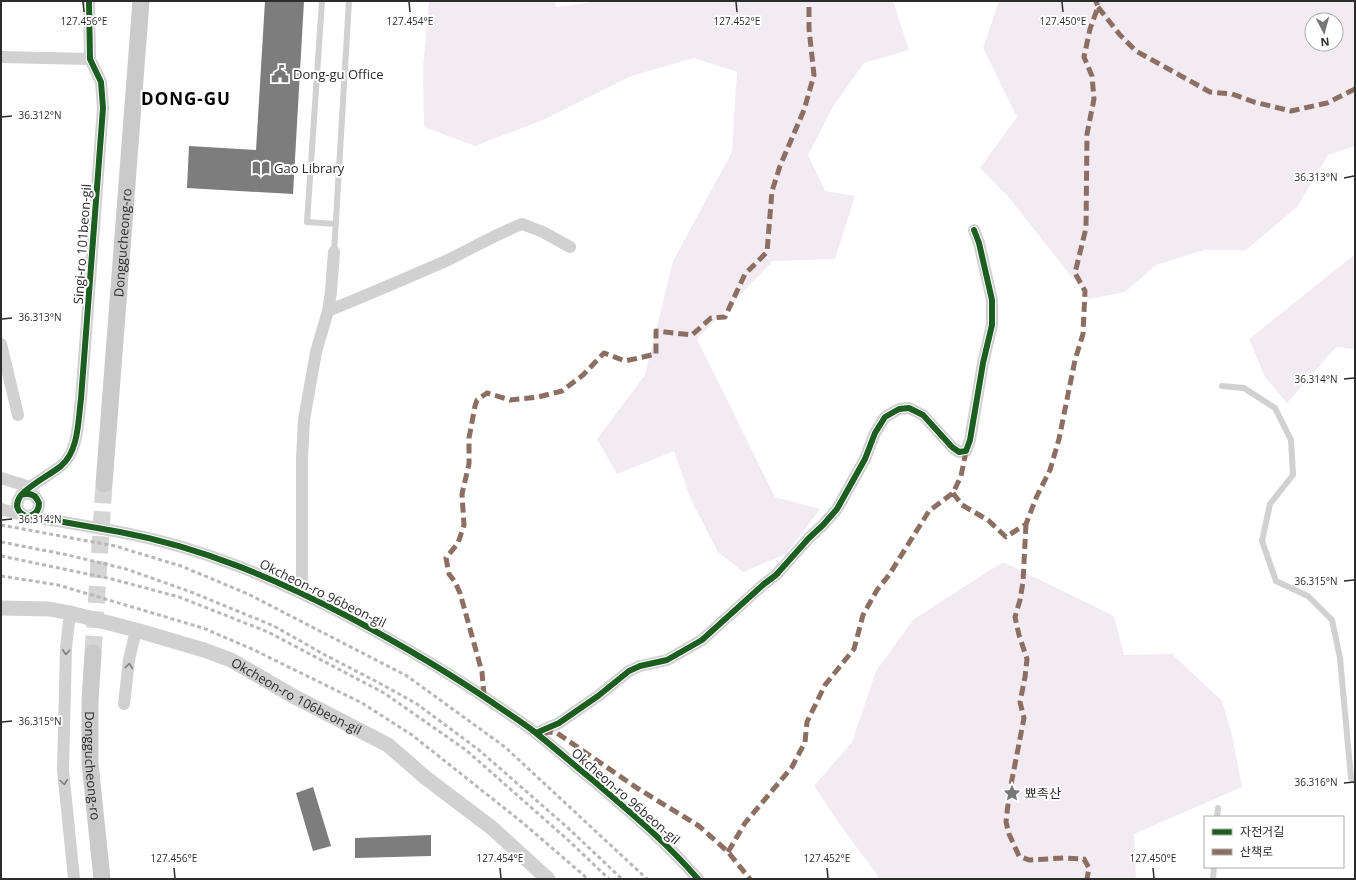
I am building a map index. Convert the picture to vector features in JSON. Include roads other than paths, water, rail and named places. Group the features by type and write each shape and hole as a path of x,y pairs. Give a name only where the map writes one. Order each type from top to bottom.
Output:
{"main road":[{"name":"Donggucheong-ro","path":"104,484 141,1"},
{"name":"Donggucheong-ro","path":"93,653 90,701 90,763 102,879"}],"street":[{"name":"Singi-ro 101beon-gil","path":"23,494 61,466 69,458 76,438 81,399 103,108 101,82 90,59 88,1"},
{"path":"1,57 90,59"},
{"path":"328,311 392,285 522,224 544,232 570,247"},
{"path":"536,733 559,723 598,696 629,670 667,660 702,640 776,575 837,509 865,459 875,433 885,417 899,409 909,408 923,415 952,447 959,452 966,451 970,440 983,363 992,325 992,300 974,230"},
{"path":"302,592 302,459 304,420 316,352 328,311 334,252"},
{"path":"1,344 18,415"},
{"path":"23,494 17,504 17,508 26,516 33,515 36,512 39,501 38,493 45,477"},
{"path":"1,478 23,494"},
{"path":"1,504 23,494 30,494 35,496 44,511 55,521"},
{"name":"Okcheon-ro 96beon-gil","path":"1,509 26,516 157,539 203,553 302,592 396,642 452,675 536,733 626,809 682,860 698,879"},
{"name":"Okcheon-ro 106beon-gil","path":"1,608 49,609 70,613 136,630 230,660 294,696 388,744 426,778 492,828 548,879"},
{"path":"70,613 66,648 63,770 74,879"},
{"path":"124,704 129,660 136,630"}],"lane":[{"path":"322,1 307,222 336,224"},
{"path":"334,252 349,1"},
{"path":"1222,386 1244,388 1275,408 1291,440 1293,475 1270,504 1262,541 1276,581 1308,596 1332,620 1340,658 1351,778 1355,781"},
{"path":"1217,816 1218,808"},
{"path":"1213,879 1214,868"}],"tunnel":[{"path":"93,653 104,484"}],"railway":[{"path":"1,525 115,546 181,566 248,594 407,676 505,747 647,879"},
{"path":"1,542 68,555 126,569 191,592 274,626 325,655 383,685 417,704 479,750 568,828 622,879"},
{"path":"1,556 112,579 179,597 268,632 384,693 466,750 568,840 609,879"},
{"path":"1,576 58,585 203,628 252,649 362,703 412,735 523,823 588,879"}],"place":[{"name":"Dong-gu Office","path":"280,74"},
{"name":"Gao Library","path":"261,168"},
{"name":"뾰족산","path":"1012,793"}],"district":[{"name":"DONG-GU","path":"186,98"}]}
